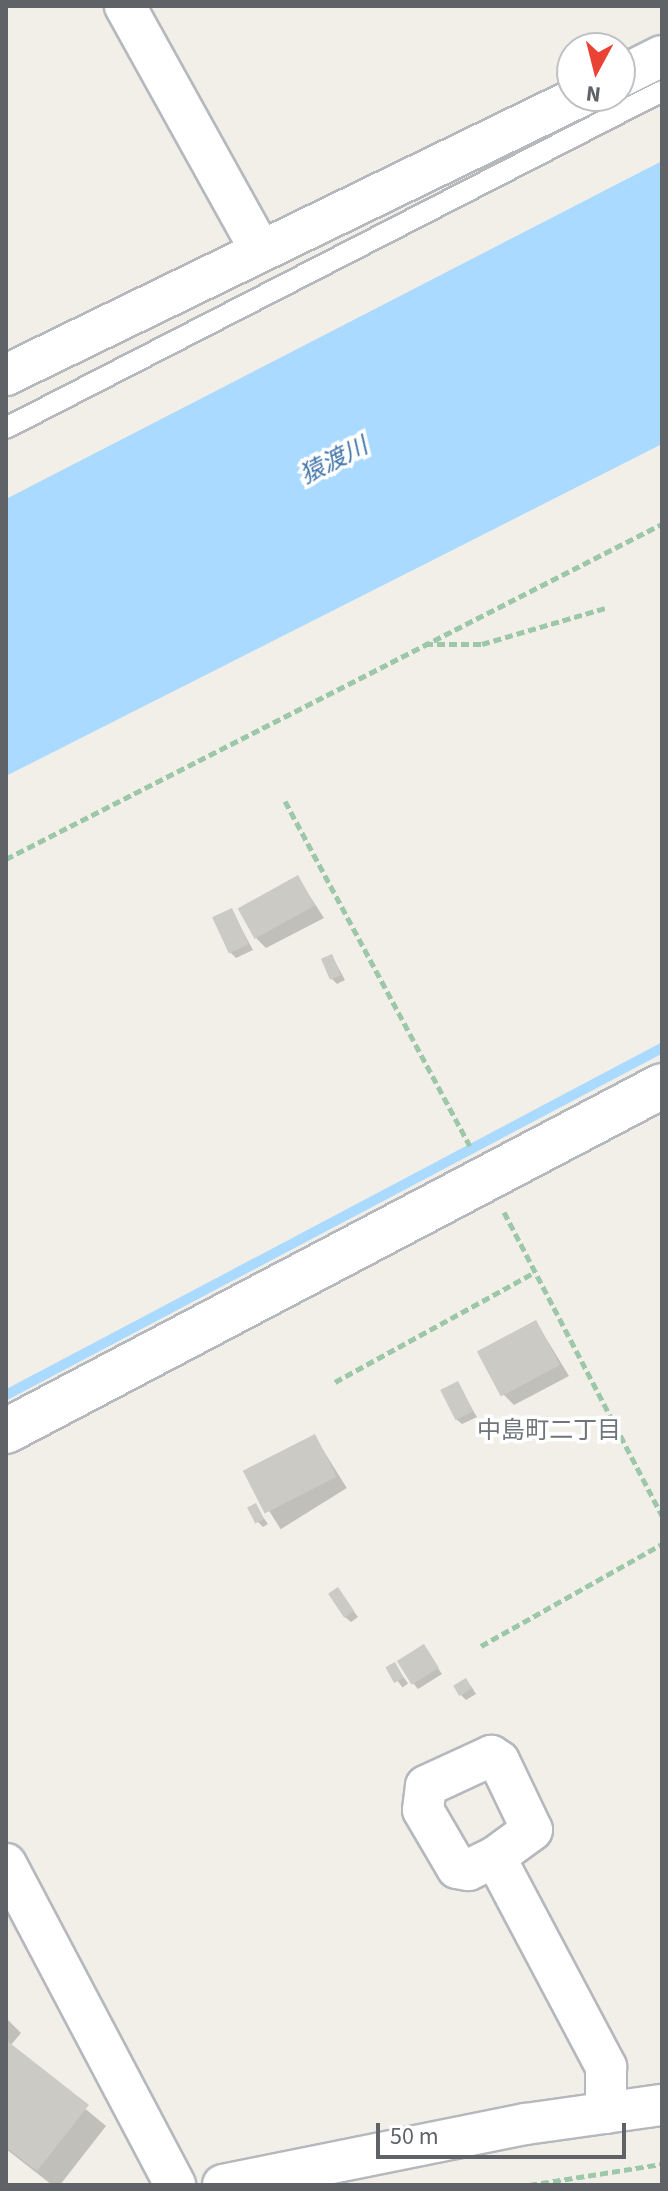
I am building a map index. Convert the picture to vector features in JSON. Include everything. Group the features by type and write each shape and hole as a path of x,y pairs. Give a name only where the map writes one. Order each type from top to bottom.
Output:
{"street":[{"path":"125,6 261,251"},
{"path":"636,69 662,56"},
{"path":"6,375 556,108"},
{"path":"6,1431 662,1086"},
{"path":"495,1857 606,2067 606,2113"},
{"path":"6,1864 175,2185"},
{"path":"223,2185 662,2105"}],"lane":[{"path":"6,428 662,91"}],"path":[{"path":"6,859 662,524"},
{"path":"424,644 482,644 605,608"},
{"path":"285,801 461,1129"},
{"path":"486,1177 662,1515"},
{"path":"335,1382 535,1272"},
{"path":"481,1646 662,1544"},
{"path":"529,2185 662,2164"}],"water":[{"name":"猿渡川","path":"662,161 662,444 6,776 6,499"}],"building":[{"path":"298,875 315,906 255,939 238,908"},
{"path":"232,908 249,944 229,954 212,917"},
{"path":"332,954 341,975 330,980 321,959"},
{"path":"536,1320 560,1365 501,1396 477,1351"},
{"path":"458,1381 473,1411 456,1420 440,1390"},
{"path":"315,1434 337,1477 265,1514 243,1471"},
{"path":"256,1503 264,1519 255,1524 247,1508"},
{"path":"338,1587 354,1611 344,1618 328,1594"},
{"path":"424,1644 439,1668 412,1685 397,1661"},
{"path":"395,1662 404,1678 394,1683 385,1667"},
{"path":"466,1678 472,1688 459,1696 453,1686"},
{"path":"6,2040 89,2105 37,2171 6,2147"}],"waterway":[{"path":"6,1395 662,1048"}],"district":[{"name":"中島町二丁目","path":"549,1431"}]}
